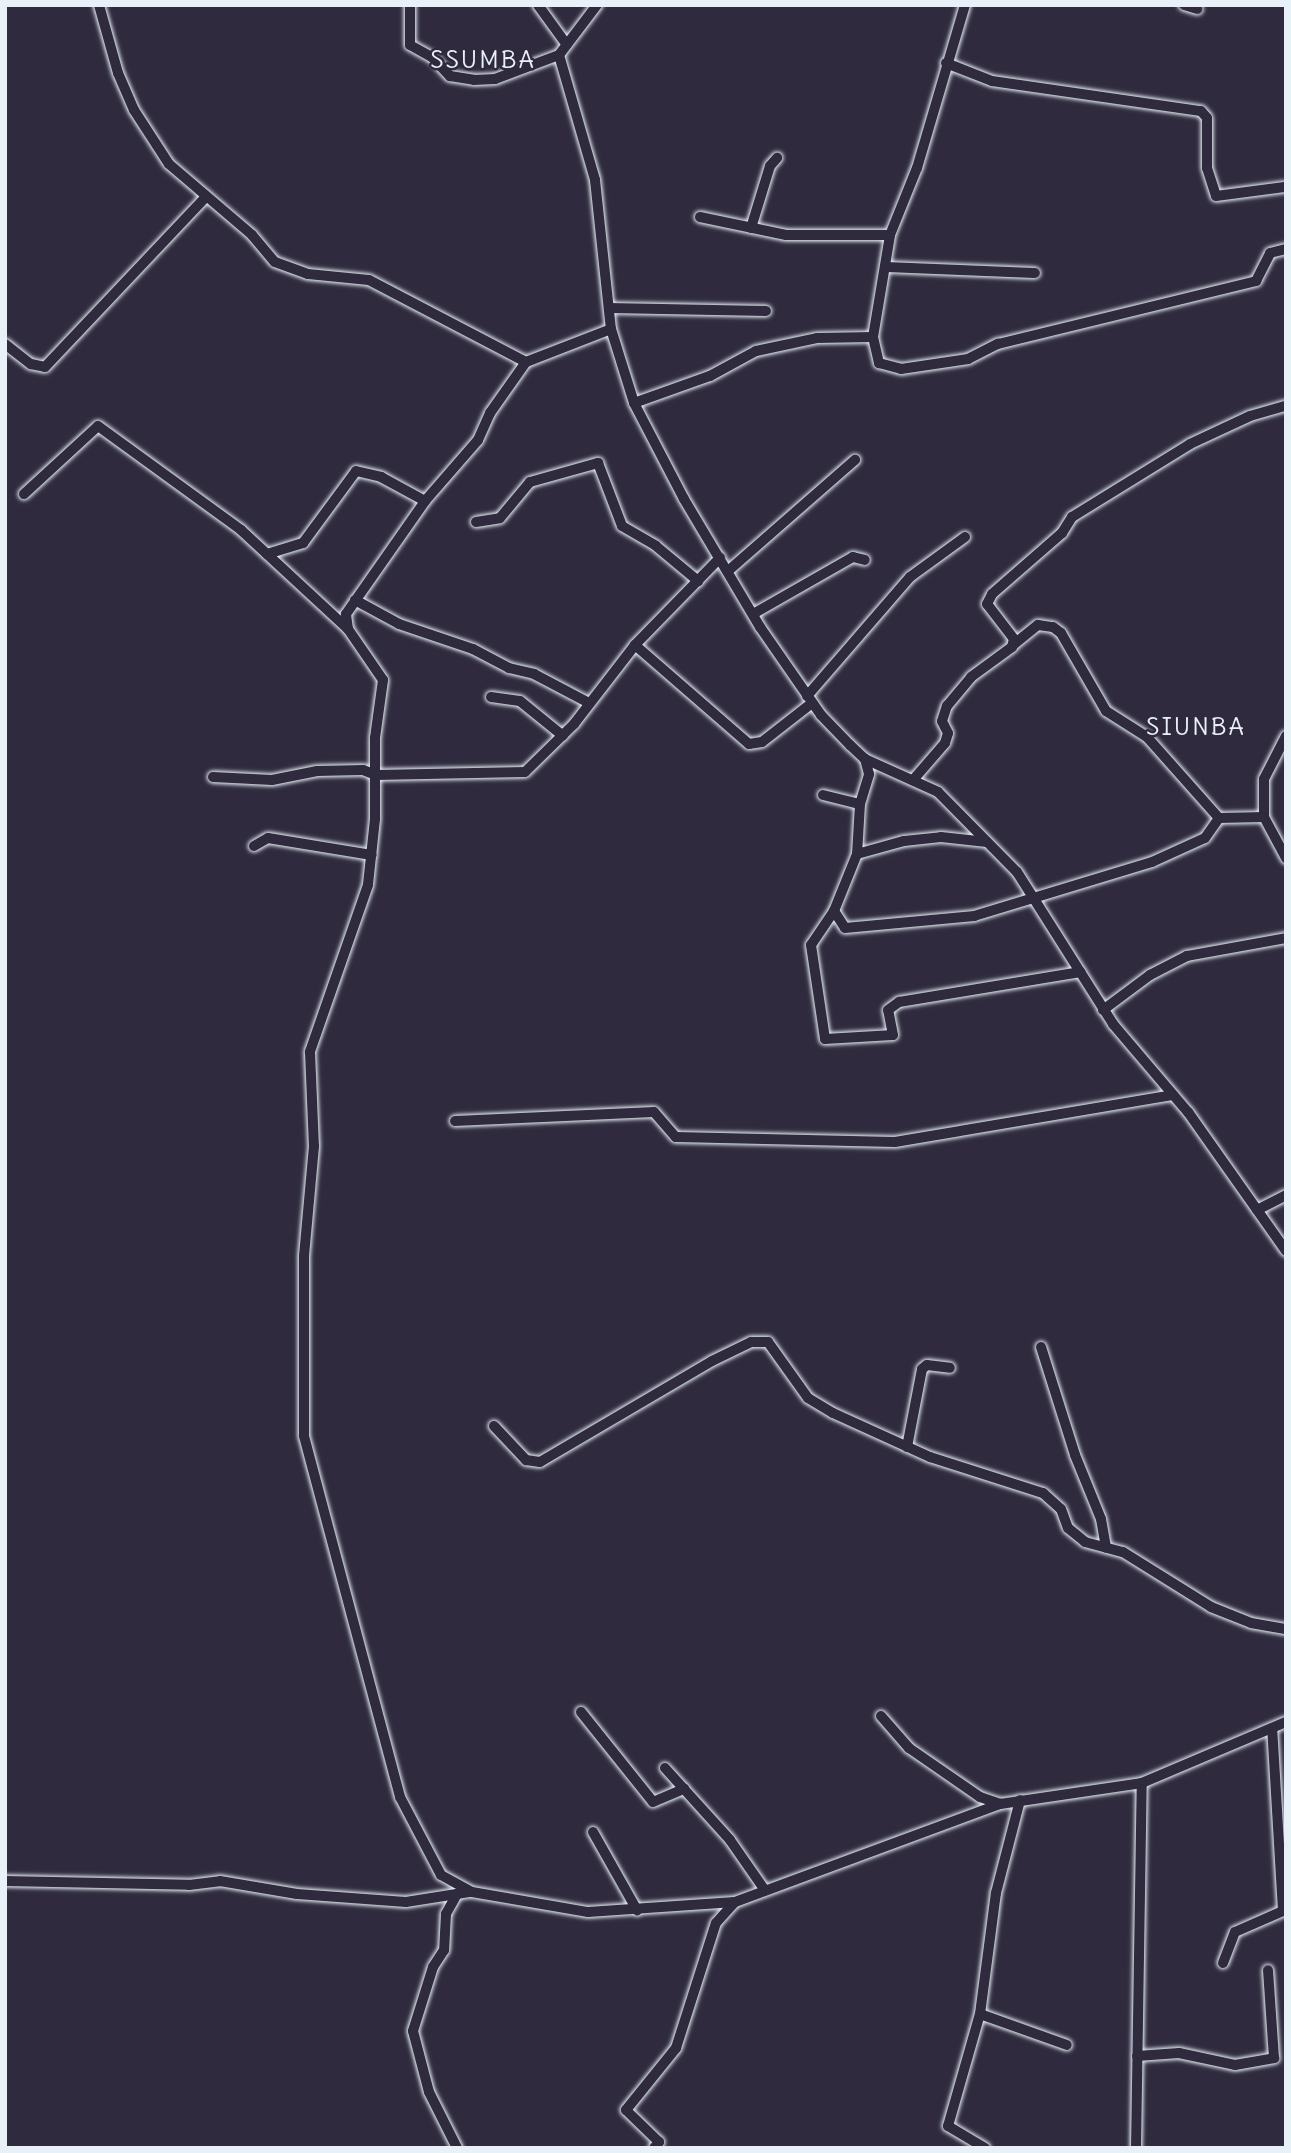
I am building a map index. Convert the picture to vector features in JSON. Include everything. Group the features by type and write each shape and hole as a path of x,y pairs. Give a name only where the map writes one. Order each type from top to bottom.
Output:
{"street":[{"path":"99,5 118,73 134,110 169,164 252,234 275,262 308,274 369,280 526,362"},
{"path":"410,5 410,45 456,79 495,79 559,55 597,5"},
{"path":"538,5 567,45"},
{"path":"965,5 917,168 890,235 873,337 879,363 913,371 968,359 998,344 1256,281 1270,253 1286,249"},
{"path":"1184,5 1197,9"},
{"path":"559,55 594,180 611,329 634,403 752,614 810,699 866,759 938,792 987,842 1033,896 1103,1010 1172,1095 1286,1251"},
{"path":"947,63 992,81 1201,111 1207,118 1207,168 1216,196 1284,187"},
{"path":"751,228 769,166 777,158"},
{"path":"5,344 30,365 45,367 206,197"},
{"path":"700,217 786,235 890,235"},
{"path":"885,267 1035,273"},
{"path":"609,308 766,311"},
{"path":"348,628 346,614 355,600 425,501 478,440 490,413 526,362 611,329"},
{"path":"634,403 786,342 873,337"},
{"path":"1012,646 1014,639 987,604 992,594 1062,533 1072,517 1190,444 1250,416 1286,406"},
{"path":"24,494 98,426 267,554 348,628 385,686 375,738 372,855 360,911 310,1052 314,1146 304,1256 304,1436 400,1797 442,1875 472,1892"},
{"path":"728,571 855,460"},
{"path":"476,522 500,518 530,482 598,463 622,526 656,546 698,581"},
{"path":"267,554 303,543 356,471 381,477 425,501"},
{"path":"635,645 750,744 762,742 810,699 910,577 965,537"},
{"path":"752,614 853,557 864,560"},
{"path":"213,777 272,779 317,771 363,770 376,775 522,773 562,736 635,645 720,558"},
{"path":"355,600 398,624 473,649 509,668 534,674 589,703"},
{"path":"913,780 945,743 948,733 942,721 947,706 971,677 1038,625 1053,626 1061,634 1106,711 1147,737 1219,818 1264,817"},
{"path":"491,697 520,701 562,736"},
{"path":"1286,736 1264,779 1264,817 1286,858"},
{"path":"866,759 869,774 860,804 857,855 834,911 811,945 810,956 825,1039 893,1035 888,1010 899,1002 1081,972"},
{"path":"823,795 860,804"},
{"path":"834,911 845,928 974,916 1152,862 1205,838 1219,818"},
{"path":"857,855 904,841 941,837 987,842"},
{"path":"254,846 268,838 372,855"},
{"path":"1103,1010 1159,970 1187,956 1286,938"},
{"path":"456,1121 654,1112 676,1137 895,1142 1172,1095"},
{"path":"1257,1210 1286,1195"},
{"path":"494,1426 526,1460 540,1462 712,1361 751,1342 768,1342 808,1398 907,1447 1043,1493 1061,1509 1075,1536 1139,1561 1167,1583 1211,1607 1251,1623 1286,1629"},
{"path":"1041,1347 1075,1455 1101,1520 1106,1548"},
{"path":"907,1447 922,1369 927,1365 950,1368"},
{"path":"581,1712 653,1802 684,1789"},
{"path":"881,1716 909,1748 980,1797 1000,1804"},
{"path":"5,1881 189,1885 220,1881 297,1894 406,1902 472,1892 588,1912 735,1902 764,1889 830,1870 1000,1804 1142,1783 1286,1722"},
{"path":"1223,1963 1235,1932 1283,1911 1272,1728"},
{"path":"665,1768 730,1840 764,1889"},
{"path":"1136,2148 1142,1783"},
{"path":"985,2148 948,2126 980,2014 996,1893 1020,1800"},
{"path":"593,1832 637,1910"},
{"path":"457,1894 446,1914 444,1950 433,1967 413,2031 429,2092 457,2148"},
{"path":"654,2148 659,2142 626,2110 676,2048 716,1923 735,1902"},
{"path":"1138,2056 1179,2053 1235,2064 1280,2057 1268,1970"},
{"path":"980,2014 1067,2045"}],"district":[{"name":"SSUMBA","path":"483,60"},
{"name":"SIUNBA","path":"1196,727"}]}
